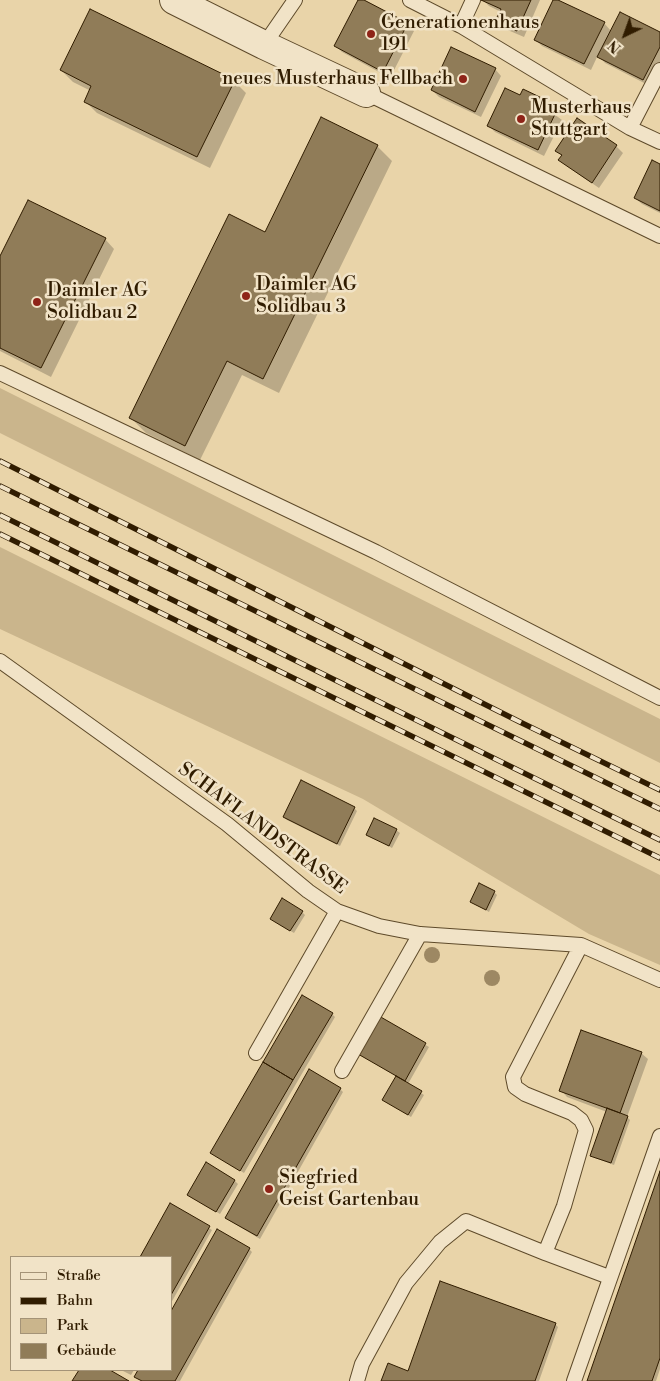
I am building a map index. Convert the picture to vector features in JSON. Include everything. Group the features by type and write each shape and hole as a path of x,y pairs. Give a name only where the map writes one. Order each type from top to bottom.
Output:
{"street":[{"path":"174,0 366,93"}],"lane":[{"path":"264,45 295,0"},
{"path":"410,0 461,26 630,128 660,142"},
{"path":"461,26 473,0"},
{"path":"630,128 660,70"},
{"path":"366,93 660,236"},
{"path":"0,373 376,552 660,698"},
{"name":"SCHAFLANDSTRASSE","path":"0,661 227,824 308,891 337,911 379,926 420,934 581,945"},
{"path":"256,1053 337,911"},
{"path":"342,1071 420,934"},
{"path":"545,1253 564,1206 586,1130 581,1120 572,1113 525,1094 515,1087 513,1077 581,945 660,980"},
{"path":"574,1381 660,1136"},
{"path":"357,1381 362,1364 406,1283 440,1242 466,1222 609,1277"}],"green space":[{"path":"0,388 660,719 660,763 0,433"},
{"path":"0,547 660,875 660,965 589,934 363,799 0,629"}],"building":[{"name":"Generationenhaus 191","path":"358,0 364,0 408,23 383,72 334,46"},
{"path":"481,0 531,0 517,31 495,21 501,9"},
{"path":"553,0 558,0 605,22 584,64 534,40"},
{"path":"90,9 235,80 197,157 84,102 91,86 60,70"},
{"path":"620,12 660,32 660,47 643,80 597,57"},
{"name":"neues Musterhaus Fellbach","path":"451,47 496,68 475,112 431,90"},
{"name":"Musterhaus Stuttgart","path":"505,88 520,95 523,89 546,100 543,106 556,112 538,150 487,126"},
{"name":"Daimler AG Solidbau 3","path":"321,117 378,145 263,379 227,361 185,446 129,418 229,214 265,232"},
{"path":"577,118 617,145 592,183 558,160 562,155 555,151"},
{"path":"652,160 660,164 660,211 634,198"},
{"name":"Daimler AG Solidbau 2","path":"28,200 106,238 41,368 0,348 0,256"},
{"path":"301,780 355,807 337,844 283,817"},
{"path":"374,818 397,829 389,846 366,835"},
{"path":"479,883 495,891 486,910 470,902"},
{"path":"282,898 303,911 290,931 270,919"},
{"path":"302,995 333,1013 293,1080 263,1062"},
{"path":"379,1016 426,1043 405,1081 358,1054"},
{"path":"581,1030 642,1052 620,1113 559,1091"},
{"path":"263,1062 293,1080 240,1171 210,1153"},
{"path":"309,1069 341,1088 257,1236 225,1218"},
{"path":"396,1076 422,1091 408,1115 382,1100"},
{"path":"607,1108 628,1116 611,1163 590,1156"},
{"path":"206,1162 235,1180 216,1212 187,1195"},
{"path":"660,1171 660,1358 652,1381 587,1381"},
{"path":"170,1203 210,1226 172,1293 172,1256 141,1256"},
{"path":"217,1229 250,1248 175,1381 142,1381 134,1377 137,1371 172,1371 172,1309"},
{"path":"440,1281 556,1323 535,1381 381,1381 388,1363 408,1371"},
{"path":"78,1371 112,1371 129,1381 72,1381"}],"railway":[{"path":"0,461 522,723 660,790"},
{"path":"0,486 660,809"},
{"path":"0,515 660,840"},
{"path":"0,534 660,858"}],"place":[{"name":"Generationenhaus 191","path":"371,34"},
{"name":"neues Musterhaus Fellbach","path":"463,79"},
{"name":"Musterhaus Stuttgart","path":"521,119"},
{"name":"Daimler AG Solidbau 3","path":"246,296"},
{"name":"Daimler AG Solidbau 2","path":"37,302"},
{"name":"Siegfried Geist Gartenbau","path":"269,1189"}]}
